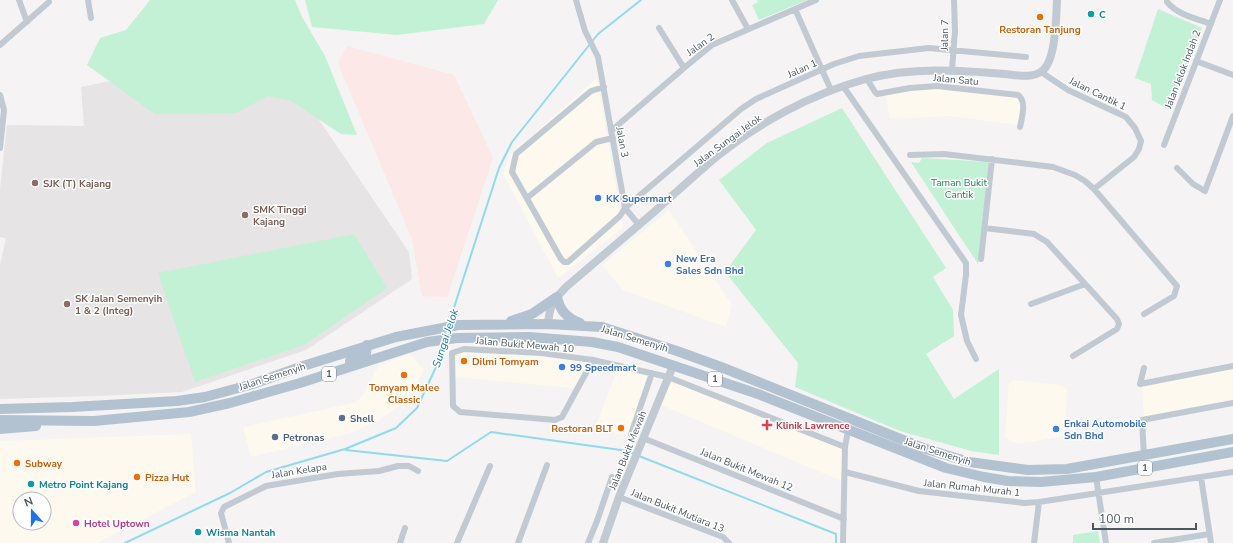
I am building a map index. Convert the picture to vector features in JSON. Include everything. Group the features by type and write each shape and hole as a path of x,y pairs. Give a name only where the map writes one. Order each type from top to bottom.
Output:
{"main road":[{"path":"501,324 532,314 557,297 562,312 571,320 587,326"},
{"path":"475,337 486,333 536,330 548,324 551,332 585,337 592,342"},
{"name":"Jalan Semenyih","path":"1,409 72,407 177,401 205,397 253,384 303,366 396,337 424,331 458,325 548,324 609,329 655,344 722,367 923,448 969,462 1028,470 1067,469 1233,439"},
{"name":"Jalan Semenyih","path":"0,420 94,421 189,412 230,403 300,383 425,343 457,338 529,337 592,342 618,347 758,394 946,468 1008,481 1041,482 1096,477 1233,452"},
{"path":"367,346 370,350 376,352 403,345 425,343"},
{"path":"655,344 669,355 673,366"},
{"path":"300,383 316,374 362,357 366,354 367,346"},
{"path":"673,366 678,361 693,360 716,368 722,367"},
{"path":"0,428 44,426 94,421"}],"street":[{"path":"19,0 27,22"},
{"path":"88,0 91,18"},
{"name":"Jalan 3","path":"576,0 585,31 598,57 625,208 639,225"},
{"path":"732,0 748,29"},
{"name":"Jalan 2","path":"612,135 684,68 712,45 816,0"},
{"name":"Jalan 7","path":"952,70 954,49 954,0"},
{"path":"1041,72 1049,62 1052,50 1058,0"},
{"path":"1167,0 1173,9 1211,24"},
{"name":"Jalan Jelok Indah 2","path":"1164,145 1220,0"},
{"path":"0,45 49,2"},
{"path":"795,9 831,90"},
{"path":"659,28 684,68"},
{"name":"Jalan 1","path":"527,198 564,262 568,262 620,216 625,208 741,109 756,99 834,64 859,56 929,48 954,49 1026,57"},
{"path":"1196,62 1233,75"},
{"name":"Jalan Sungai Jelok","path":"548,324 549,310 557,297 577,278 716,158 757,128 796,106 831,90 866,79 911,71 952,70 1025,76 1041,72"},
{"name":"Jalan Cantik 1","path":"1041,72 1068,90 1126,117 1135,128 1141,141 1139,149 1134,156 1094,189"},
{"name":"Jalan Satu","path":"866,79 877,94 910,88 936,86 1018,95 1022,97 1024,102 1020,127"},
{"path":"843,86 966,263 961,315 967,341 976,359"},
{"path":"604,87 591,91 516,154 512,172 527,198 596,142 612,135"},
{"path":"0,95 4,110 0,148"},
{"path":"1177,168 1193,184 1205,191 1232,119"},
{"path":"910,155 944,154 1053,167 1075,175 1085,181 1094,189 1177,286 1174,296 1144,314"},
{"path":"981,259 992,159"},
{"path":"984,228 1034,234 1047,242 1117,319 1119,324 1117,329 1073,356"},
{"path":"1031,304 1085,284"},
{"name":"Jalan Bukit Mewah 10","path":"593,360 562,417 555,420 460,412 453,406 452,353 464,349 541,353 593,360 668,377 845,447"},
{"name":"Jalan Bukit Mewah","path":"603,543 619,497 673,366"},
{"path":"1144,368 1140,384 1233,366"},
{"path":"631,434 652,373"},
{"path":"1144,456 1142,420 1233,402"},
{"path":"843,543 845,447 848,430"},
{"name":"Jalan Bukit Mewah 12","path":"643,438 844,519"},
{"path":"518,543 547,465"},
{"name":"Jalan Kelapa","path":"229,543 221,513 224,507 266,486 338,474 379,471 398,466 409,466 418,471"},
{"path":"457,543 490,466"},
{"name":"Jalan Rumah Murah 1","path":"845,472 926,492 1024,502 1039,502 1233,472"},
{"path":"588,543 612,477"},
{"path":"1096,477 1106,543"},
{"path":"1201,477 1211,543"},
{"name":"Jalan Bukit Mutiara 13","path":"619,497 723,537 729,543"},
{"path":"1034,543 1039,502"},
{"path":"597,521 608,525"},
{"path":"400,543 405,528"},
{"path":"1157,543 1210,534"}],"shaded area":[{"path":"347,46 454,75 493,158 447,297 422,296 412,239 338,63"},
{"name":"SMK Tinggi Kajang","path":"270,48 409,252 412,279 306,350 182,392 0,399 0,265 6,238 0,237 0,189 7,125 84,126 81,87"},
{"path":"597,78 623,228 558,278 503,173 511,154"},
{"path":"938,89 1018,97 1021,102 1018,125 950,116 892,119 889,117 886,95 911,90"},
{"path":"669,210 732,305 726,327 623,290 602,265"},
{"path":"464,350 539,355 589,362 574,388 455,377 454,353"},
{"path":"410,354 424,370 407,401 378,421 348,434 251,457 243,427 353,403 361,398 379,365"},
{"path":"618,368 649,375 629,432 626,434 619,434 596,425"},
{"path":"1233,368 1233,399 1144,417 1142,386"},
{"path":"1014,380 1062,385 1067,391 1065,436 1018,444 1007,439 1005,436 1009,383"},
{"path":"671,381 842,449 842,481 661,405"},
{"path":"191,434 196,492 97,543 0,543 0,441"}],"green space":[{"path":"150,0 295,0 302,17 325,56 357,135 341,134 291,101 268,96 236,113 155,114 87,65 100,38 126,30"},
{"path":"305,0 498,0 484,24 397,35 312,27"},
{"path":"757,0 807,0 759,20 752,5 758,2"},
{"path":"1158,9 1202,28 1171,111 1152,100 1151,84 1135,78"},
{"path":"842,108 946,268 933,277 953,310 954,336 926,354 954,399 999,369 999,455 971,451 900,431 795,387 798,363 725,272 756,230 719,180 767,143"},
{"name":"Taman Bukit Cantik","path":"922,158 989,162 978,264 911,162 919,163"},
{"path":"354,234 387,288 304,345 195,382 158,273"},
{"path":"1098,531 1100,543 1073,543 1073,535"}],"waterway":[{"name":"Sungai Jelok","path":"449,323 499,168 512,142 598,34 641,0"},
{"name":"Sungai Jelok","path":"125,543 230,493 266,472 345,449 396,428 417,408 436,367 443,344"},
{"path":"346,450 447,461 491,432 628,451 635,454"},
{"path":"639,456 836,534 836,543"}],"place":[{"name":"C","path":"1091,14"},
{"name":"Restoran Tanjung","path":"1040,17"},
{"name":"SJK (T) Kajang","path":"35,183"},
{"name":"KK Supermart","path":"598,198"},
{"name":"SMK Tinggi Kajang","path":"245,215"},
{"name":"New Era Sales Sdn Bhd","path":"668,264"},
{"name":"SK Jalan Semenyih 1 & 2 (Integ)","path":"67,304"},
{"name":"Dilmi Tomyam","path":"464,361"},
{"name":"99 Speedmart","path":"562,367"},
{"name":"Tomyam Malee Classic","path":"404,375"},
{"name":"Shell","path":"342,418"},
{"name":"Klinik Lawrence","path":"767,425"},
{"name":"Restoran BLT","path":"621,428"},
{"name":"Enkai Automobile Sdn Bhd","path":"1056,429"},
{"name":"Petronas","path":"275,437"},
{"name":"Subway","path":"17,463"},
{"name":"Pizza Hut","path":"137,477"},
{"name":"Metro Point Kajang","path":"31,484"},
{"name":"Hotel Uptown","path":"76,523"},
{"name":"Wisma Nantah","path":"198,532"}]}
